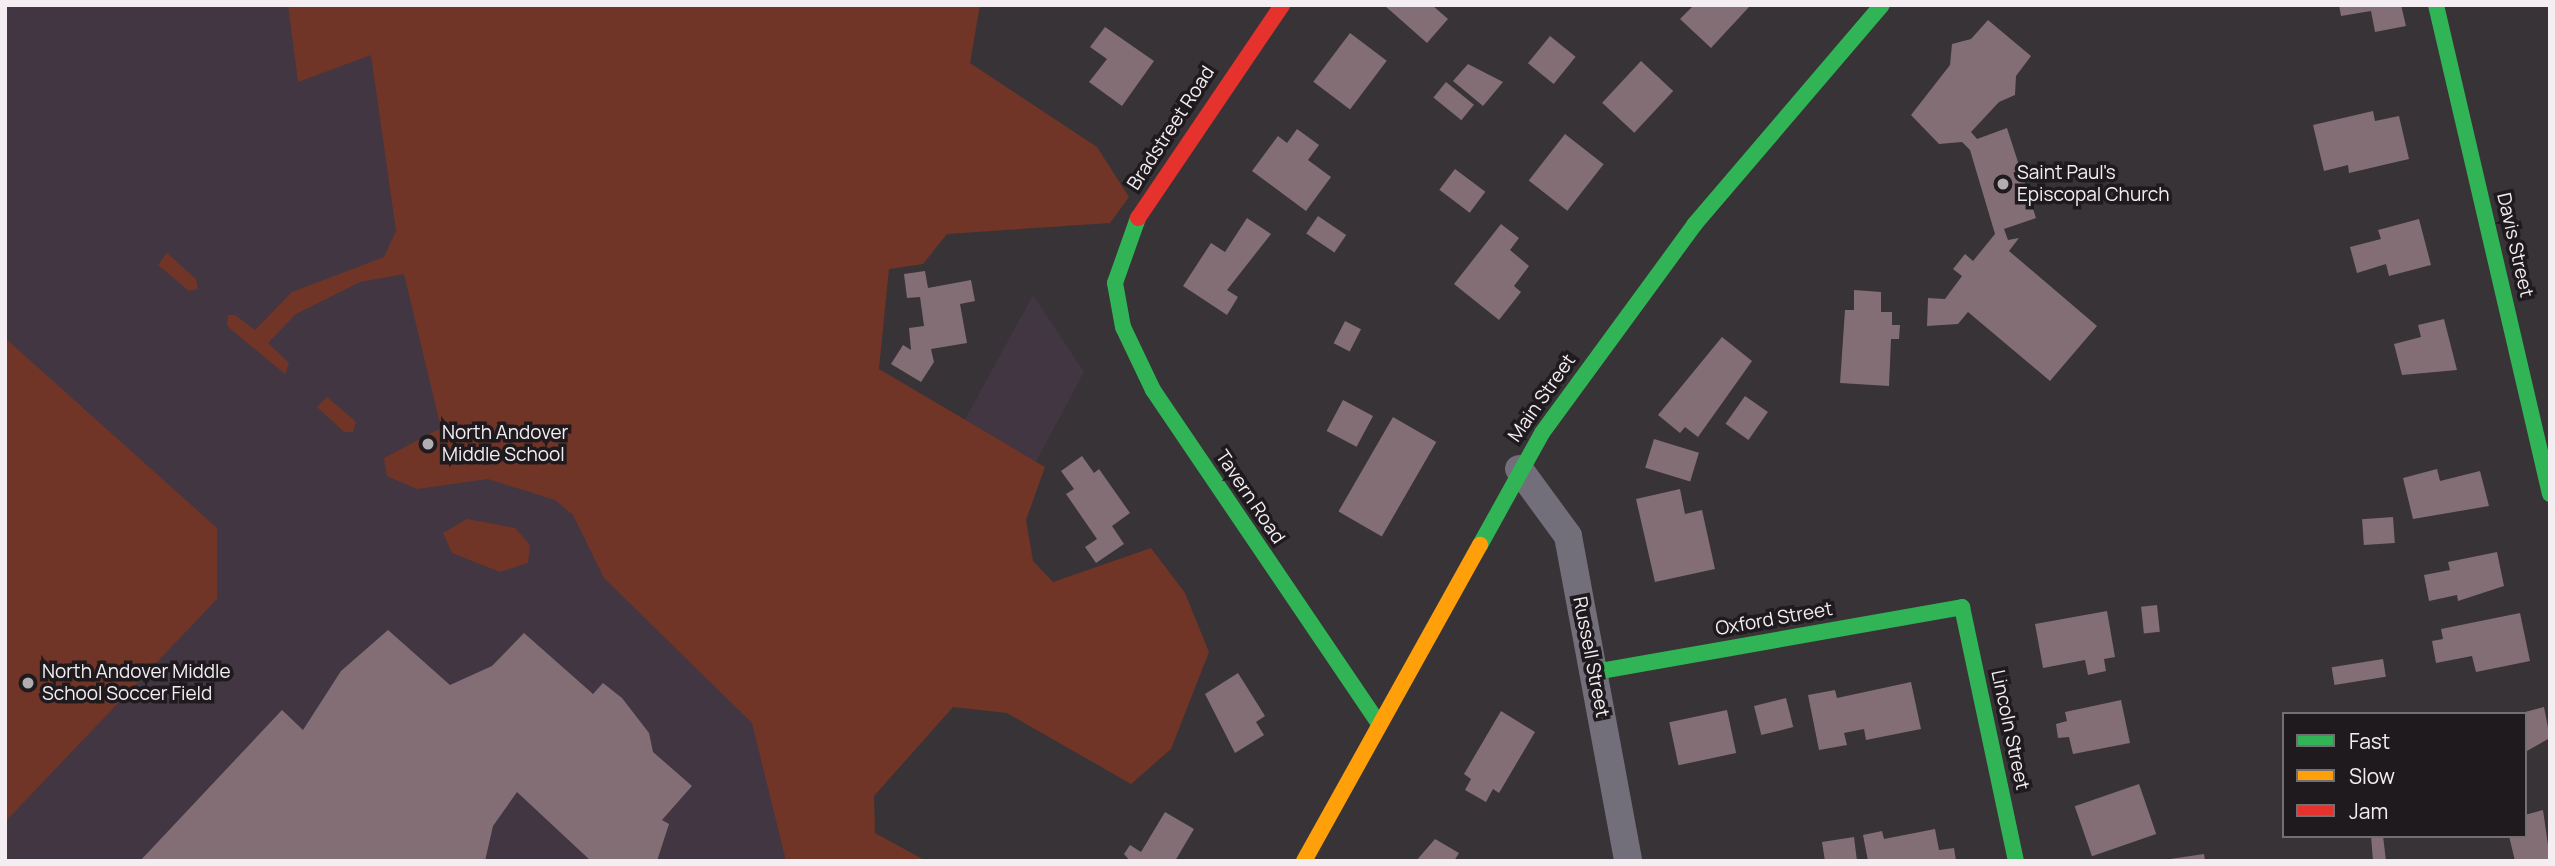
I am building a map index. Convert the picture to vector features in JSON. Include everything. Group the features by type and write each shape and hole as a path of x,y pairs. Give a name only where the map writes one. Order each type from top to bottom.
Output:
{"street":[{"name":"Bradstreet Road","path":"1115,283 1131,228 1282,5"},
{"name":"Main Street","path":"1304,861 1377,721 1518,468 1694,225 1882,5"},
{"name":"Davis Street","path":"2436,5 2550,494"},
{"name":"Tavern Road","path":"1115,283 1123,327 1153,390 1377,721"},
{"name":"Russell Street","path":"1518,468 1567,536 1595,673 1628,861"},
{"name":"Oxford Street","path":"1595,673 1962,607"},
{"name":"Lincoln Street","path":"1962,607 2016,861"}],"shaded area":[{"name":"North Andover Middle School","path":"5,5 832,5 773,404 929,485 1033,295 1084,372 828,850 847,861 5,861"},
{"path":"288,5 980,5 970,63 1097,147 1129,197 1110,223 947,234 923,264 889,269 879,369 1045,467 1026,520 1033,561 1053,582 1151,548 1185,593 1209,652 1171,749 1131,784 1007,713 953,707 874,796 875,833 926,861 786,861 752,723 604,578 573,515 555,500 488,479 417,489 387,476 384,458 441,428 404,274 360,282 296,314 268,343 289,363 285,374 227,326 228,315 235,315 255,330 292,292 384,257 396,231 371,55 298,82"},
{"path":"167,253 196,279 198,289 189,291 158,265"},
{"path":"5,338 217,528 217,599 5,822"},
{"path":"327,397 356,422 353,432 344,432 317,407"},
{"path":"467,519 515,528 530,545 528,563 500,572 452,553 443,533"}],"building":[{"path":"1384,5 1432,5 1448,19 1427,43"},
{"path":"1694,5 1749,7 1711,48 1680,19"},
{"path":"2339,5 2401,5 2406,26 2375,32 2371,11 2341,16"},
{"name":"Saint Paul's Episcopal Church","path":"1988,20 2031,56 2016,76 2015,95 1999,102 1971,132 1977,139 2007,128 2036,218 2004,229 2008,240 2019,238 2009,251 2097,326 2050,381 1968,312 1958,324 1927,326 1928,298 1945,299 1962,276 1953,269 1965,254 1973,261 1995,234 1970,150 1962,142 1939,144 1911,115 1950,65 1952,44 1971,39"},
{"path":"1105,27 1154,61 1122,106 1089,82 1107,59 1090,47"},
{"path":"1350,33 1387,61 1350,109 1313,82"},
{"path":"1550,36 1576,57 1554,84 1528,63"},
{"path":"1641,61 1673,91 1634,133 1602,103"},
{"path":"1468,64 1503,82 1483,106 1453,81"},
{"path":"1446,82 1474,105 1461,120 1433,98"},
{"path":"2373,111 2375,121 2399,116 2409,159 2349,173 2348,165 2324,171 2313,125"},
{"path":"1297,129 1319,145 1308,160 1331,177 1306,211 1252,171 1278,136 1287,143"},
{"path":"1565,134 1604,164 1567,211 1529,180"},
{"path":"1455,169 1485,192 1470,213 1439,190"},
{"path":"1318,216 1346,235 1334,252 1306,233"},
{"path":"1247,218 1271,234 1227,290 1238,297 1227,315 1183,286 1211,243 1225,252"},
{"path":"2419,219 2431,265 2389,276 2386,264 2357,273 2350,247 2381,239 2378,230"},
{"path":"1501,224 1519,238 1510,250 1529,266 1514,286 1521,292 1499,320 1454,284"},
{"path":"925,271 928,288 971,280 975,301 960,304 967,343 931,349 934,362 921,382 891,364 903,345 911,350 909,328 924,326 920,297 907,298 904,274"},
{"path":"1854,290 1881,292 1881,312 1892,312 1892,325 1900,325 1899,339 1891,339 1889,386 1840,383 1845,310 1854,310"},
{"path":"2444,319 2457,370 2402,375 2394,344 2421,337 2418,325"},
{"path":"1345,321 1361,329 1350,351 1334,343"},
{"path":"1722,337 1752,361 1698,437 1685,427 1680,433 1658,415"},
{"path":"1745,396 1768,412 1748,440 1725,424"},
{"path":"1343,400 1373,416 1357,447 1327,431"},
{"path":"1393,417 1436,442 1382,536 1338,511"},
{"path":"1654,439 1699,453 1690,481 1645,468"},
{"path":"1082,456 1094,473 1099,469 1130,513 1112,526 1124,544 1096,563 1085,547 1097,539 1066,494 1074,489 1061,471"},
{"path":"2437,469 2440,481 2480,471 2489,506 2413,519 2403,478"},
{"path":"1680,489 1685,514 1702,510 1715,569 1655,582 1636,499"},
{"path":"2393,517 2395,543 2364,545 2362,519"},
{"path":"2497,552 2504,586 2458,601 2457,595 2429,601 2424,575 2450,570 2448,562"},
{"path":"2157,605 2160,632 2144,634 2141,607"},
{"path":"2107,611 2115,657 2104,659 2106,671 2088,675 2085,660 2043,668 2035,624"},
{"path":"2520,613 2530,661 2476,672 2472,656 2436,663 2432,641 2443,639 2441,629"},
{"path":"388,630 450,685 492,666 524,633 593,694 603,683 622,698 649,733 653,752 692,786 662,820 669,824 657,861 591,861 517,792 493,826 485,861 140,861 282,710 303,730 341,671"},
{"path":"2383,659 2386,677 2334,685 2332,667"},
{"path":"1238,673 1265,716 1256,722 1264,735 1235,753 1205,694"},
{"path":"1911,682 1921,729 1866,740 1864,729 1844,733 1847,745 1819,750 1808,695 1835,690 1837,698"},
{"path":"1786,698 1793,727 1761,735 1754,706"},
{"path":"2121,700 2130,743 2073,754 2069,737 2058,738 2056,724 2067,721 2065,712"},
{"path":"2544,707 2550,738 2527,751 2527,712"},
{"path":"1727,710 1736,753 1678,765 1669,722"},
{"path":"1501,711 1535,732 1499,793 1493,789 1486,802 1465,790 1471,779 1464,774"},
{"path":"2139,784 2156,834 2092,856 2075,806"},
{"path":"2543,810 2550,859 2515,861 2509,838 2527,838 2527,814"},
{"path":"1165,812 1194,829 1175,861 1130,861 1124,854 1130,845 1141,852"},
{"path":"1935,829 1939,850 1954,848 1956,861 1868,861 1863,835 1882,831 1884,839"},
{"path":"1854,837 1857,861 1825,861 1822,842"},
{"path":"2371,838 2383,838 2386,861 2373,861"},
{"path":"1435,839 1459,853 1454,861 1416,861"},
{"path":"2204,854 2205,861 2170,861 2170,859"}],"traffic: fast":[{"path":"1480,545 1542,433 1694,225 1882,5"},
{"path":"2436,5 2550,494"},
{"path":"1138,218 1115,283 1123,327 1153,390 1377,721"},
{"path":"1595,672 1962,607 2016,861"}],"traffic: slow":[{"path":"1304,861 1480,545"}],"traffic: jam":[{"path":"1138,218 1282,5"}],"place":[{"name":"Saint Paul's Episcopal Church","path":"2003,184"},
{"name":"North Andover Middle School","path":"428,444"},
{"name":"North Andover Middle School Soccer Field","path":"28,683"}]}
